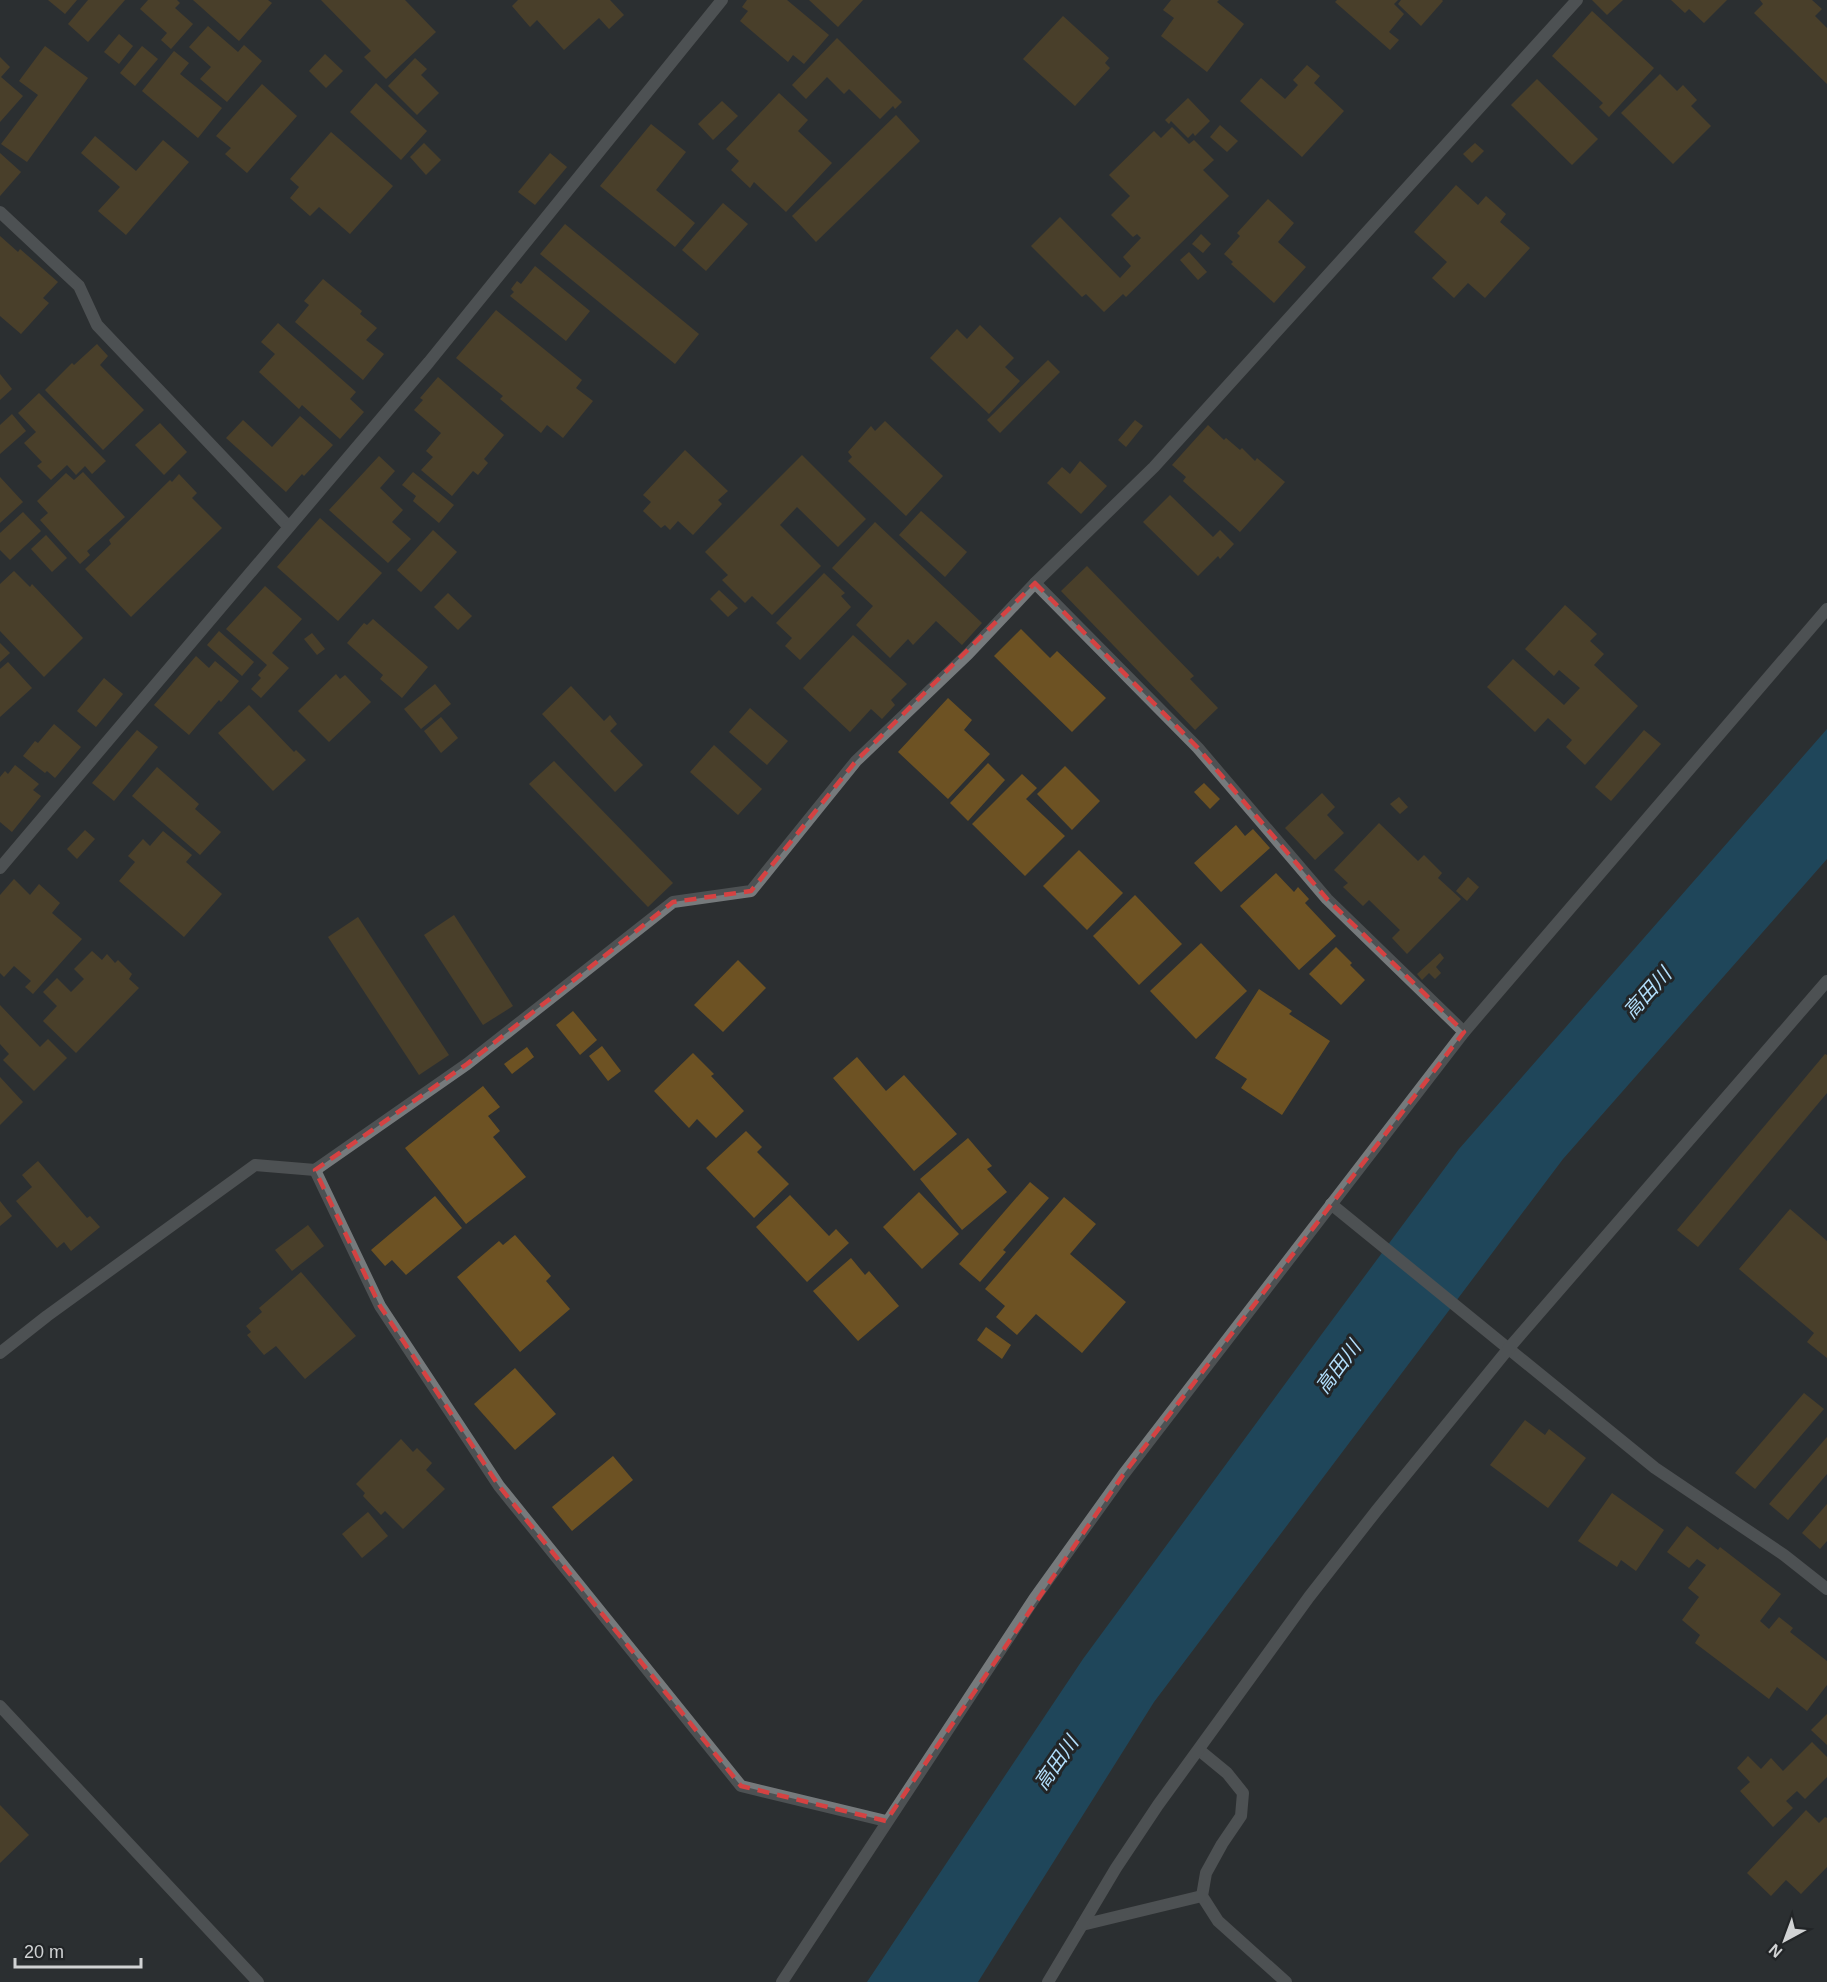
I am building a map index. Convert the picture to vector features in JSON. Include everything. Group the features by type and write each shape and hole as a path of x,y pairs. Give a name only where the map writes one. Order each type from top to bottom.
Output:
{"street":[{"path":"0,868 429,362 722,0"},
{"path":"0,1353 47,1316 255,1165 315,1170 467,1064 673,903 751,891 856,760 968,654 1035,583 1154,467 1577,0"},
{"path":"0,212 79,286 97,325 288,526"},
{"path":"1035,583 1198,748 1328,899 1464,1032"},
{"path":"782,1982 1034,1599 1123,1475 1337,1207 1464,1032 1827,609"},
{"path":"1048,1982 1116,1868 1158,1804 1309,1598 1377,1510 1506,1345 1827,981"},
{"path":"315,1170 380,1306 499,1486 741,1786 886,1821"},
{"path":"1337,1207 1655,1468 1784,1555 1827,1589"},
{"path":"0,1706 258,1982"},
{"path":"1199,1750 1227,1773 1243,1793 1241,1816 1206,1873 1202,1896 1218,1921 1286,1982"},
{"path":"1082,1925 1202,1896"}],"highlighted area":[{"path":"1035,583 1198,748 1327,899 1464,1032 1123,1475 886,1821 741,1786 499,1486 380,1306 315,1170 467,1064 673,902 751,891 856,761"}],"water":[{"name":"高田川","path":"1827,729 1827,859 1563,1159 1154,1702 978,1982 867,1982 1083,1659 1459,1149"}],"building":[{"path":"48,0 77,0 65,14"},
{"path":"88,0 125,0 88,42 68,24"},
{"path":"148,0 177,0 180,3 175,8 193,24 171,49 161,40 167,33 140,9"},
{"path":"193,0 268,0 272,3 239,41"},
{"path":"321,0 405,0 436,32 386,79 364,57 371,51"},
{"path":"518,0 610,0 624,15 609,29 599,18 564,50 537,20 530,27 512,6"},
{"path":"747,0 787,0 829,35 804,64 793,55 788,62 740,21 748,11 742,7"},
{"path":"809,0 863,0 838,27"},
{"path":"1171,0 1219,0 1217,2 1244,24 1207,72 1161,36 1174,18 1163,10"},
{"path":"1337,0 1398,0 1394,4 1404,14 1389,32 1399,40 1390,50 1335,2"},
{"path":"1401,0 1443,1 1421,26 1398,4"},
{"path":"1592,0 1623,0 1607,15"},
{"path":"1671,0 1727,0 1704,23 1689,9 1685,13"},
{"path":"1760,0 1812,0 1822,9 1815,16 1827,28 1827,84 1754,13 1763,4"},
{"path":"1592,11 1654,68 1609,117 1599,107 1603,103 1552,56"},
{"path":"1063,16 1109,58 1105,63 1110,68 1075,106 1023,59"},
{"path":"208,26 238,52 244,45 262,61 227,102 200,79 211,67 189,47"},
{"path":"119,34 133,46 119,64 104,52"},
{"path":"837,38 902,102 895,109 893,106 880,119 849,89 844,94 827,77 806,99 792,85"},
{"path":"45,46 88,78 27,162 1,144 38,95 19,81"},
{"path":"142,46 158,59 135,86 120,73"},
{"path":"174,51 189,63 180,74 222,108 198,138 142,91"},
{"path":"325,54 343,71 326,88 309,71"},
{"path":"0,57 10,67 1,77 23,96 0,122"},
{"path":"415,58 427,69 421,75 439,93 417,115 388,86"},
{"path":"1307,65 1320,76 1314,83 1344,111 1302,157 1240,101 1261,78 1285,99 1298,85 1293,80"},
{"path":"1660,74 1677,91 1683,85 1697,100 1691,106 1711,126 1673,164 1621,113"},
{"path":"1537,79 1598,139 1572,165 1511,105"},
{"path":"376,83 427,131 401,160 350,112"},
{"path":"262,84 297,116 247,173 225,154 231,148 216,136"},
{"path":"779,93 808,120 798,131 832,163 786,212 754,182 750,188 731,170 739,161 726,149"},
{"path":"1188,98 1210,121 1195,136 1193,133 1188,138 1171,121 1169,124 1165,120"},
{"path":"722,101 738,116 713,140 698,124"},
{"path":"896,115 920,141 816,242 792,216"},
{"path":"651,124 686,152 656,190 695,223 675,247 600,186"},
{"path":"1220,125 1238,141 1227,152 1210,137"},
{"path":"1172,127 1189,144 1194,140 1214,160 1203,170 1229,196 1126,297 1123,294 1104,312 1086,294 1082,297 1031,246 1060,217 1120,278 1131,266 1123,257 1141,238 1137,234 1133,237 1111,215 1130,196 1109,175 1154,131 1161,138"},
{"path":"331,132 393,186 350,234 319,207 310,216 290,198 299,187 290,179"},
{"path":"95,136 136,171 163,140 189,162 126,235 98,211 120,187 81,153"},
{"path":"424,143 441,160 426,175 410,157"},
{"path":"1475,143 1484,151 1472,163 1463,154"},
{"path":"0,153 21,172 0,196"},
{"path":"550,153 567,167 535,205 518,192"},
{"path":"1456,185 1478,205 1486,196 1506,214 1500,222 1530,248 1485,298 1468,283 1454,298 1432,278 1447,262 1414,232"},
{"path":"1268,199 1294,223 1278,242 1306,267 1274,303 1231,264 1233,262 1224,254 1240,236 1237,233"},
{"path":"723,203 748,224 706,271 682,250"},
{"path":"565,224 699,334 675,364 540,254"},
{"path":"1201,234 1211,244 1203,253 1192,244"},
{"path":"0,236 18,252 20,249 58,282 43,298 49,303 21,334 0,316"},
{"path":"1189,252 1207,272 1198,280 1180,260"},
{"path":"535,266 590,311 566,341 510,296 514,292 511,289 517,281 521,284"},
{"path":"323,279 362,311 360,314 377,328 366,340 384,354 363,380 295,322 309,305 304,301"},
{"path":"496,310 582,380 576,388 593,401 563,438 547,425 541,433 500,399 503,396 456,358"},
{"path":"278,323 356,392 350,399 364,412 340,439 302,405 299,409 259,372 275,354 261,342"},
{"path":"980,325 1014,358 1005,367 1020,381 989,414 930,358 957,329 967,339"},
{"path":"97,344 108,356 100,365 144,410 103,450 45,390 72,363 74,365"},
{"path":"1048,360 1060,372 1000,433 987,420"},
{"path":"0,374 12,389 0,400"},
{"path":"438,377 504,435 484,459 488,463 478,475 473,471 452,496 421,470 433,457 426,451 441,433 414,410 423,400 420,398"},
{"path":"39,393 106,461 92,474 85,466 76,475 67,465 51,480 37,466 42,462 24,443 36,432 18,413"},
{"path":"12,414 26,431 0,454 0,425"},
{"path":"300,416 333,445 286,492 226,438 243,420 272,447"},
{"path":"1135,420 1143,426 1126,447 1118,440"},
{"path":"885,421 943,476 906,516 848,461 852,457 848,452 871,426 875,431"},
{"path":"160,423 187,452 164,475 135,445"},
{"path":"1208,425 1224,440 1226,438 1240,450 1242,448 1255,461 1257,458 1285,482 1240,532 1183,481 1186,477 1172,465"},
{"path":"685,450 728,491 718,500 722,504 693,535 678,521 670,530 665,525 661,528 643,511 651,502 643,495"},
{"path":"802,455 866,519 838,547 797,507 780,525 821,566 772,615 752,596 745,603 722,580 728,575 705,552"},
{"path":"379,456 395,471 380,488 403,510 392,522 411,539 388,563 329,510"},
{"path":"1080,461 1107,486 1081,514 1047,483 1062,467 1070,474"},
{"path":"83,472 125,517 87,551 90,555 80,564 40,520 48,513 37,501 66,473 74,480"},
{"path":"413,472 454,505 439,523 413,501 416,496 402,485"},
{"path":"179,474 197,493 192,498 222,528 131,617 85,569 111,544 109,540 170,480 172,482"},
{"path":"0,477 23,502 0,523"},
{"path":"1170,495 1213,537 1220,530 1234,544 1220,559 1218,556 1198,576 1143,522"},
{"path":"921,511 967,552 945,577 899,535"},
{"path":"23,512 41,531 10,560 0,550 0,533"},
{"path":"320,518 382,573 338,621 277,567"},
{"path":"875,522 982,623 962,645 936,621 913,645 908,639 890,658 856,625 873,606 832,568"},
{"path":"433,530 457,552 421,592 397,570"},
{"path":"46,535 67,558 52,572 31,549"},
{"path":"1087,566 1194,676 1190,679 1218,708 1195,730 1061,591"},
{"path":"14,571 30,587 32,584 83,638 44,677 0,631 0,584"},
{"path":"824,573 845,593 841,596 851,607 800,660 785,646 792,638 776,623"},
{"path":"265,586 302,619 272,653 289,668 261,698 251,689 261,678 258,675 267,665 226,629"},
{"path":"719,590 738,608 728,617 710,599"},
{"path":"448,593 472,616 458,630 434,607"},
{"path":"1565,605 1597,634 1590,641 1604,654 1594,665 1638,706 1585,765 1566,747 1572,740 1548,718 1535,732 1487,687 1513,659 1564,705 1580,688 1559,670 1554,676 1525,649"},
{"path":"373,619 428,667 402,698 380,679 383,675 347,643 364,623 367,625"},
{"path":"1021,629 1050,658 1057,651 1106,698 1072,732 994,656"},
{"path":"219,631 254,662 242,676 207,645"},
{"path":"312,633 325,649 317,655 304,639"},
{"path":"853,635 907,684 891,700 895,705 882,719 871,709 850,732 803,688"},
{"path":"0,643 10,653 0,662"},
{"path":"196,656 209,668 215,661 239,681 189,735 154,705"},
{"path":"8,662 32,688 0,717 0,669"},
{"path":"336,674 340,679 345,675 371,702 329,742 298,711"},
{"path":"104,678 123,694 96,727 77,711"},
{"path":"435,684 451,704 421,729 404,709"},
{"path":"571,686 604,721 610,715 617,724 610,731 643,765 615,792 542,714"},
{"path":"948,698 972,720 964,730 990,754 948,799 898,752"},
{"path":"249,705 294,752 296,750 306,760 273,791 218,733"},
{"path":"750,708 788,741 767,765 729,732"},
{"path":"441,717 458,738 441,753 424,731"},
{"path":"54,724 81,747 55,778 23,756 35,741 38,743"},
{"path":"137,730 158,747 114,801 92,783"},
{"path":"1644,730 1661,744 1611,801 1595,787"},
{"path":"714,745 762,789 738,815 690,772"},
{"path":"554,761 673,883 648,907 529,784"},
{"path":"988,763 1005,780 968,821 950,803"},
{"path":"15,765 39,784 33,790 41,796 12,832 0,822 0,777 5,771 8,774"},
{"path":"1065,766 1100,801 1072,830 1037,794"},
{"path":"157,767 199,804 195,809 221,832 200,855 132,796"},
{"path":"1022,774 1037,788 1026,799 1065,836 1025,876 972,824"},
{"path":"1204,783 1220,799 1210,809 1194,792"},
{"path":"1322,793 1335,807 1327,815 1344,833 1315,860 1285,828"},
{"path":"1399,797 1408,807 1400,814 1390,804"},
{"path":"1379,823 1418,861 1424,855 1442,873 1438,878 1461,899 1407,954 1392,938 1400,930 1369,900 1363,906 1343,887 1348,883 1334,870"},
{"path":"1236,825 1245,836 1253,829 1270,848 1221,892 1194,863"},
{"path":"85,830 95,839 77,859 67,849"},
{"path":"163,831 192,855 186,862 222,894 184,937 119,881 135,862 128,856 143,839 150,846"},
{"path":"1079,850 1123,893 1087,930 1043,886"},
{"path":"1276,873 1294,892 1298,887 1309,899 1305,903 1336,936 1299,970 1240,906"},
{"path":"1468,877 1479,887 1467,901 1456,891"},
{"path":"14,879 30,895 39,884 60,903 52,913 82,939 33,994 25,987 31,981 14,966 4,977 0,973 0,895"},
{"path":"1135,895 1182,944 1139,985 1093,936"},
{"path":"454,915 513,1006 483,1025 424,935"},
{"path":"358,917 449,1055 419,1075 328,937"},
{"path":"1201,943 1247,991 1196,1039 1150,991"},
{"path":"1336,947 1365,980 1341,1005 1309,974"},
{"path":"92,951 102,960 107,954 115,963 118,960 132,974 129,979 139,988 76,1053 43,1021 57,1006 43,992 57,978 71,992 84,979 74,969"},
{"path":"1440,953 1444,958 1436,967 1441,973 1435,979 1429,973 1422,980 1417,974"},
{"path":"738,960 766,988 723,1032 694,1005"},
{"path":"1259,989 1292,1011 1289,1014 1330,1041 1282,1115 1241,1088 1247,1079 1215,1058"},
{"path":"0,1005 40,1047 48,1039 67,1058 34,1091 3,1060 9,1054 0,1044"},
{"path":"573,1011 597,1040 580,1055 556,1025"},
{"path":"602,1046 621,1071 608,1081 589,1056"},
{"path":"527,1047 534,1057 512,1074 504,1064"},
{"path":"693,1053 714,1074 711,1076 744,1111 716,1138 697,1119 689,1128 654,1091"},
{"path":"1825,1054 1827,1055 1827,1093 1698,1247 1677,1230"},
{"path":"857,1057 886,1091 904,1075 957,1134 914,1171 833,1078"},
{"path":"0,1077 23,1102 0,1125"},
{"path":"483,1086 500,1107 488,1116 500,1131 493,1137 526,1177 466,1224 405,1148"},
{"path":"746,1131 762,1147 757,1152 789,1184 754,1218 706,1168"},
{"path":"968,1138 992,1166 987,1169 1007,1192 962,1230 920,1179"},
{"path":"38,1161 87,1218 90,1216 100,1227 71,1251 64,1242 57,1248 16,1201 32,1187 22,1175"},
{"path":"1030,1182 1049,1198 1003,1250 1006,1252 980,1282 959,1264"},
{"path":"919,1192 959,1234 922,1269 883,1227"},
{"path":"790,1195 829,1236 836,1229 849,1243 807,1282 756,1227"},
{"path":"435,1196 462,1228 406,1275 392,1260 385,1266 371,1250"},
{"path":"1064,1197 1096,1224 1070,1254 1126,1302 1082,1353 1036,1314 1017,1335 996,1317 1005,1306 985,1289"},
{"path":"0,1201 12,1216 0,1226"},
{"path":"1790,1209 1827,1241 1827,1358 1807,1342 1814,1333 1739,1269"},
{"path":"308,1225 324,1246 292,1271 275,1250"},
{"path":"515,1235 551,1276 546,1281 570,1309 520,1352 457,1277 499,1241 503,1245"},
{"path":"851,1258 865,1275 869,1271 899,1306 858,1341 813,1291"},
{"path":"301,1272 356,1336 305,1379 276,1346 264,1355 247,1335 251,1332 246,1326 262,1312 259,1308"},
{"path":"986,1327 1011,1345 1002,1359 977,1340"},
{"path":"515,1368 556,1414 515,1450 474,1404"},
{"path":"1804,1393 1824,1409 1755,1489 1735,1473"},
{"path":"1525,1420 1545,1435 1549,1429 1586,1458 1548,1508 1490,1465"},
{"path":"1827,1437 1827,1474 1788,1520 1769,1504"},
{"path":"401,1439 413,1452 417,1448 432,1463 426,1470 445,1489 403,1529 385,1511 381,1515 363,1496 365,1493 356,1484"},
{"path":"613,1456 633,1480 572,1531 552,1507"},
{"path":"1612,1493 1664,1530 1636,1571 1621,1560 1617,1567 1578,1541"},
{"path":"1827,1504 1827,1541 1820,1549 1802,1533"},
{"path":"368,1512 388,1536 362,1558 342,1534"},
{"path":"1687,1526 1718,1550 1720,1547 1781,1594 1760,1621 1769,1629 1779,1617 1793,1628 1790,1632 1827,1661 1827,1685 1807,1711 1777,1687 1769,1699 1695,1643 1700,1635 1682,1620 1699,1597 1688,1588 1706,1565 1697,1559 1689,1568 1667,1552"},
{"path":"1827,1714 1827,1745 1811,1730"},
{"path":"1812,1742 1827,1757 1827,1777 1805,1799 1797,1791 1786,1801 1793,1808 1773,1827 1740,1791 1750,1782 1737,1768 1748,1756 1761,1769 1771,1758 1783,1771"},
{"path":"0,1805 29,1835 0,1863"},
{"path":"1806,1810 1819,1823 1825,1817 1827,1818 1827,1867 1801,1894 1786,1880 1771,1896 1747,1873"}]}
